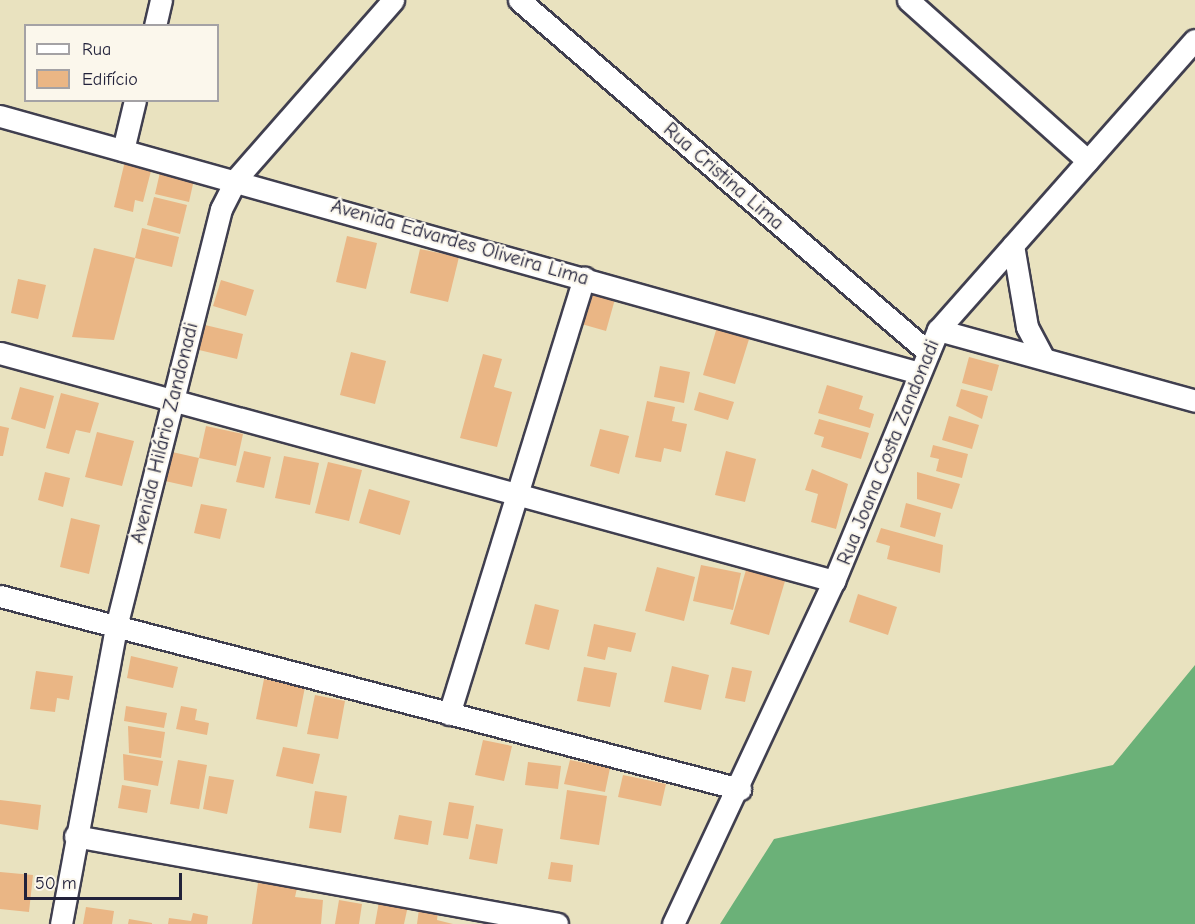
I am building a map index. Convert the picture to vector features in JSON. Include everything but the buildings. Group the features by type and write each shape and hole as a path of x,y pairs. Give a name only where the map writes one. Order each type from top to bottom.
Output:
{"street":[{"path":"155,24 161,0"},
{"name":"Avenida Hilário Zandonadi","path":"61,924 75,836 116,627 170,400 220,209 236,179 393,0"},
{"name":"Rua Cristina Lima","path":"519,0 928,352"},
{"path":"908,0 1088,161"},
{"name":"Rua Joana Costa Zandonadi","path":"673,924 740,789 834,581 938,330 1195,40"},
{"path":"123,150 135,102"},
{"name":"Avenida Edvardes Oliveira Lima","path":"0,117 236,179 919,373"},
{"path":"1013,245 1027,327 1042,355"},
{"path":"449,714 584,277"},
{"path":"938,330 1042,355 1195,400"},
{"path":"0,353 834,581"},
{"path":"0,596 740,789"},
{"path":"75,836 557,924"}],"green space":[{"path":"1195,665 1195,924 720,924 774,839 1113,765"}]}
